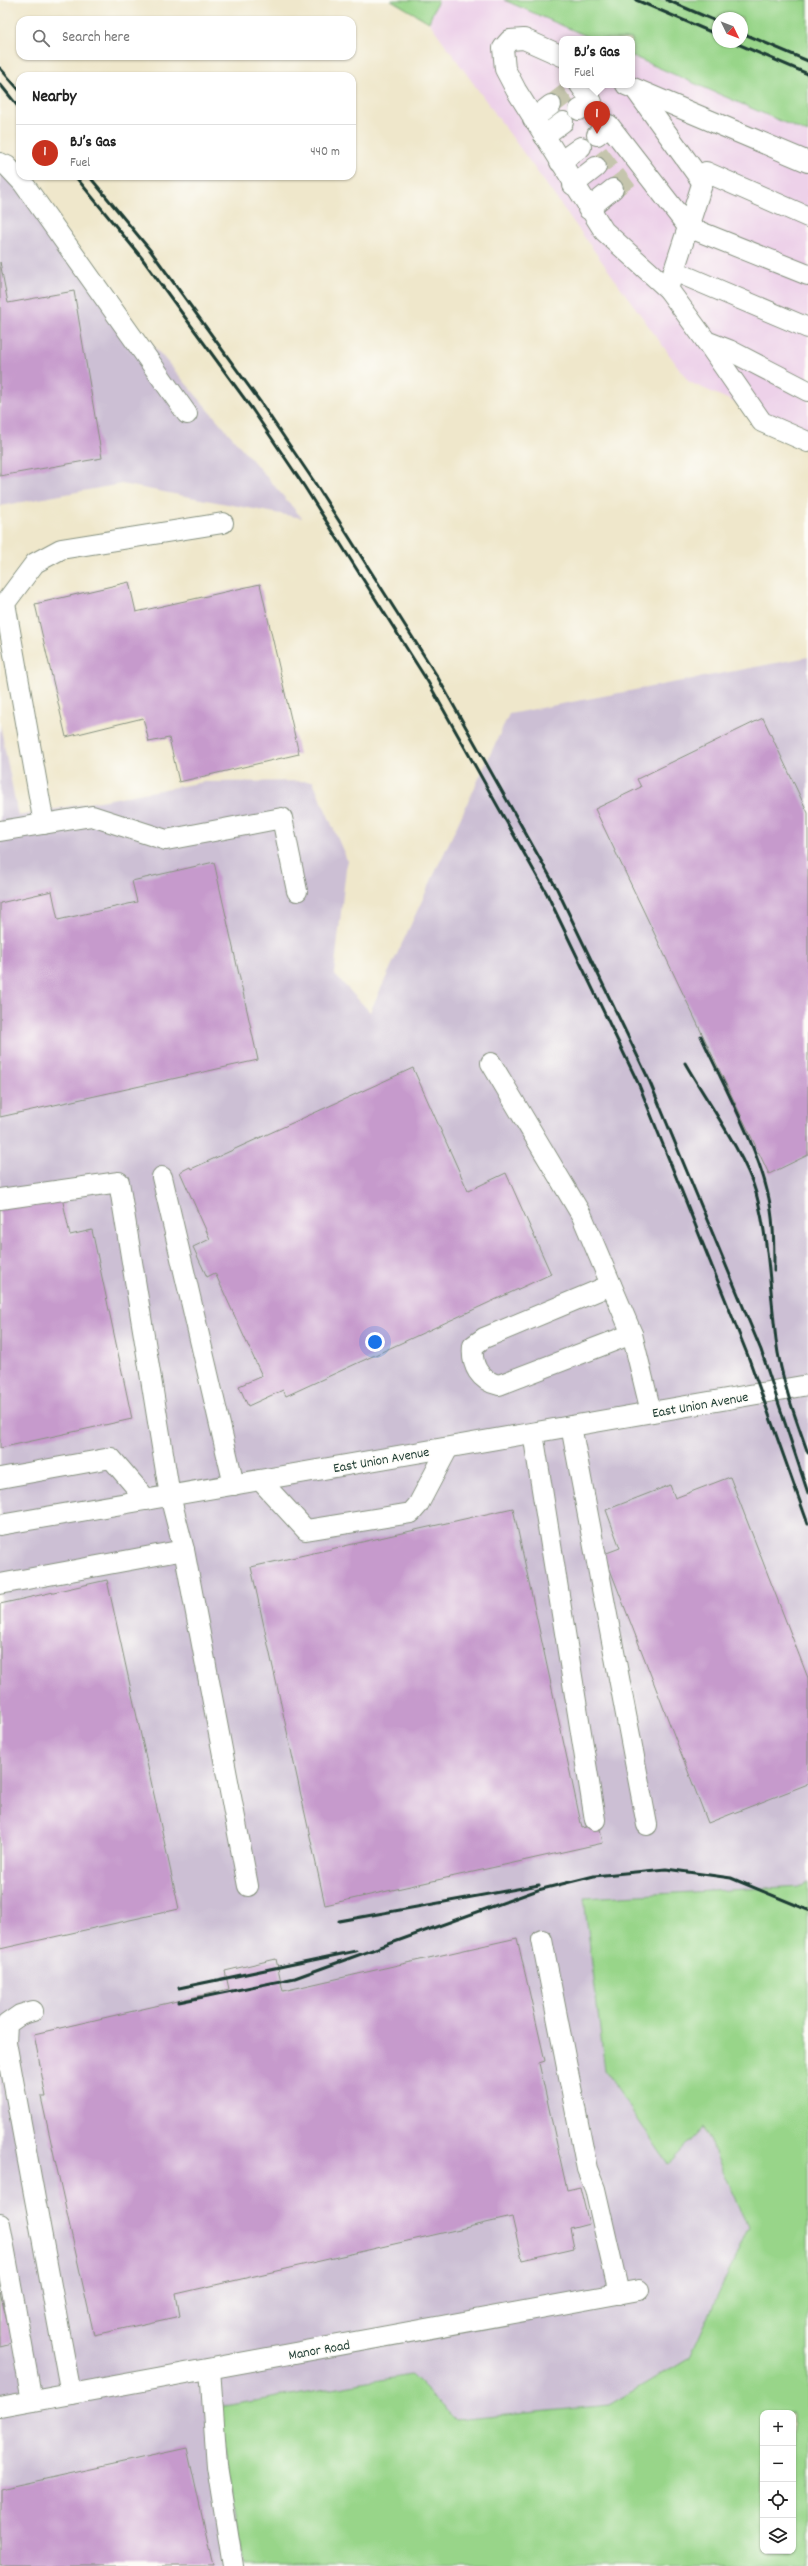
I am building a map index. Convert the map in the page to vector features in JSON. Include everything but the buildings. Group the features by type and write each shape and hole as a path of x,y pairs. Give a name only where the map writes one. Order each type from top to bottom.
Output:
{"street":[{"path":"559,56 524,39 510,40 503,48 504,69 573,185 604,231 671,280 808,328"},
{"path":"574,88 603,130 635,172 688,227 808,275"},
{"path":"632,88 702,183"},
{"path":"633,88 808,162"},
{"path":"533,119 550,105"},
{"path":"544,136 563,122"},
{"path":"560,162 581,147"},
{"path":"0,163 7,166 16,176"},
{"path":"573,185 596,167"},
{"path":"808,217 706,172 671,280 706,341 762,422 808,442"},
{"path":"19,180 187,414"},
{"path":"588,209 613,189"},
{"path":"706,341 729,350 808,391"},
{"path":"44,824 5,603 35,563 61,549 223,523"},
{"path":"0,831 92,816 166,840 282,818 297,891"},
{"path":"491,1063 582,1216 632,1334 651,1412"},
{"path":"162,1177 234,1485"},
{"path":"0,1199 119,1182 170,1496 184,1550 248,1886"},
{"path":"611,1285 484,1338 473,1346 472,1351 479,1376 488,1382 499,1385 632,1334"},
{"name":"East Union Avenue","path":"0,1525 808,1385"},
{"path":"571,1426 647,1825"},
{"path":"532,1433 595,1820"},
{"path":"260,1480 306,1530 398,1516 411,1512 418,1505 448,1448"},
{"path":"0,1478 111,1458 147,1500"},
{"path":"0,1584 184,1550"},
{"path":"542,1940 587,2169 595,2189 619,2294"},
{"path":"33,2011 20,2015 7,2024 6,2042 71,2394"},
{"path":"0,2224 32,2401"},
{"name":"Manor Road","path":"0,2407 639,2290"},
{"path":"210,2369 217,2466 233,2566"}],"shaded area":[{"path":"438,0 504,0 586,36 559,36 559,88 635,88 635,57 808,133 808,435 689,382 429,22"},
{"path":"0,168 302,518 121,484 0,506"},
{"path":"808,657 808,1883 803,1886 667,2164 702,2126 749,2227 690,2357 609,2405 456,2420 411,2375 218,2407 245,2566 0,2566 0,724 18,816 203,782 313,781 347,860 334,974 370,1012 509,714"}],"green space":[{"path":"391,0 438,0 429,22"},
{"path":"504,0 808,0 808,133 635,57 635,36 586,36"},
{"path":"808,1883 808,2566 245,2566 218,2407 411,2375 456,2420 609,2405 690,2357 749,2227 703,2127 668,2164 605,2071 584,1898 803,1886"}],"tunnel":[{"path":"551,105 567,93"},
{"path":"596,167 612,155"},
{"path":"613,189 629,177"}],"railway":[{"path":"636,0 712,32"},
{"path":"667,0 712,19"},
{"path":"748,36 808,61"},
{"path":"747,48 808,74"},
{"path":"0,68 16,86"},
{"path":"0,84 16,104"},
{"path":"78,180 141,257 252,409 304,486 428,682 547,894 639,1085 748,1356 808,1524"},
{"path":"92,180 150,250 261,403 313,480 437,676 557,889 649,1080 761,1350 808,1493"},
{"path":"701,1036 737,1112 762,1171 771,1210 774,1240 774,1271"},
{"path":"685,1063 734,1144 751,1178 756,1193 764,1229 778,1355 789,1398 808,1453"},
{"path":"179,2002 295,1978 538,1890 594,1876 666,1869 731,1878 808,1910"},
{"path":"339,1921 539,1885"},
{"path":"179,1988 356,1951"}],"place":[{"name":"BJ’s Gas","path":"597,134"}]}
